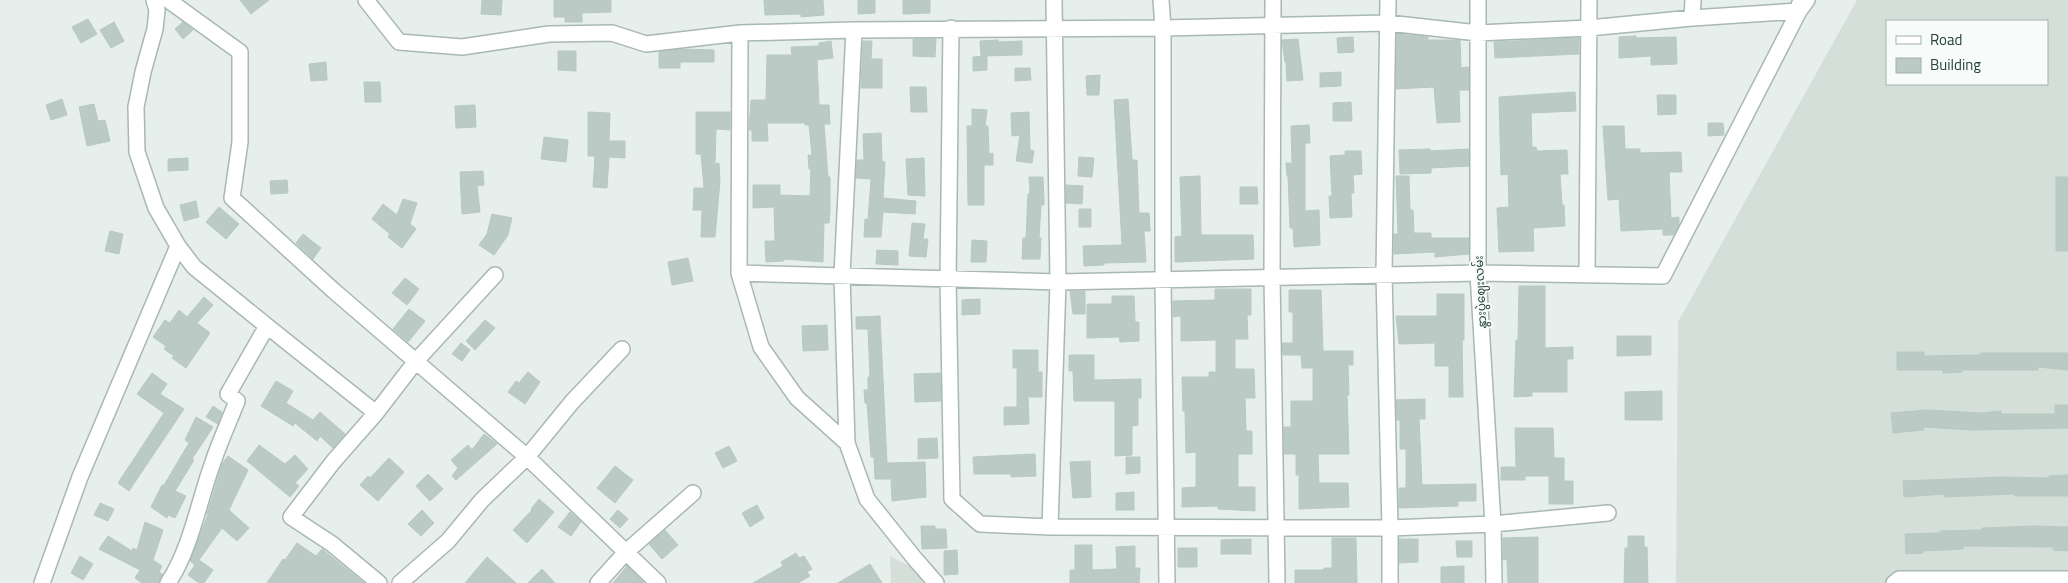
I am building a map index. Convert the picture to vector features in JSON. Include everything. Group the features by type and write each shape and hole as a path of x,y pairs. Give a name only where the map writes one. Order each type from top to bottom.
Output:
{"street":[{"path":"154,0 157,10 155,29 136,107 137,152 156,208 178,246 194,268 376,413"},
{"path":"168,0 240,52 240,142 232,198 334,291 527,457 658,583"},
{"path":"366,0 399,42 462,47 549,34 612,33 646,44 740,33 951,28 1163,28 1273,24 1388,23 1478,33 1589,28 1692,18 1801,4"},
{"path":"1050,527 1058,282 1054,0"},
{"path":"1161,0 1163,28 1163,281 1168,527 1167,583"},
{"path":"1273,0 1272,277 1277,583"},
{"path":"1388,0 1384,274 1390,583"},
{"name":"နွားပွဲဈေးလမ်း","path":"1478,0 1478,272 1493,524 1494,583"},
{"path":"1587,274 1589,0"},
{"path":"1692,18 1693,0"},
{"path":"739,273 1058,282 1478,272 1663,276 1801,4"},
{"path":"951,28 948,280 952,499 980,524 1050,527 1390,528 1493,524 1608,513"},
{"path":"854,30 842,275 847,443 867,499 936,583"},
{"path":"740,33 739,273 761,347 797,398 847,443"},
{"path":"42,583 80,477 178,246"},
{"path":"379,583 332,544 291,517 333,462 376,413 416,361 495,275"},
{"path":"174,582 212,465 238,401 228,394 267,326"},
{"path":"400,583 448,541 482,500 527,457 572,402 622,349"},
{"path":"598,583 626,552 692,493"},
{"path":"1894,583 1899,579 2068,579"}],"shaded area":[{"path":"1857,0 2068,0 2068,583 1676,583 1678,322"},
{"path":"890,556 943,583 891,583"}],"building":[{"path":"240,0 269,0 251,14"},
{"path":"482,0 502,0 501,15 481,14"},
{"path":"554,0 611,0 611,12 582,13 582,22 565,22 565,17 554,17"},
{"path":"764,0 823,0 824,15 801,17 801,14 765,15"},
{"path":"858,0 875,0 875,13 858,14"},
{"path":"903,0 930,0 930,13 903,14"},
{"path":"88,19 97,34 81,43 72,27"},
{"path":"114,22 124,41 111,48 100,30"},
{"path":"183,22 193,30 183,39 175,29"},
{"path":"1397,34 1428,37 1428,40 1460,40 1461,68 1469,67 1469,90 1459,90 1460,122 1437,123 1434,87 1396,89"},
{"path":"1636,36 1636,38 1676,37 1677,64 1651,65 1651,56 1619,58 1619,37"},
{"path":"1353,37 1354,52 1338,53 1337,38"},
{"path":"1579,38 1579,54 1495,58 1494,42"},
{"path":"913,39 936,39 935,57 913,56"},
{"path":"1298,39 1303,80 1287,81 1282,40"},
{"path":"998,40 998,42 1022,41 1022,55 981,56 980,41"},
{"path":"831,41 833,58 817,60 819,105 829,105 830,124 824,124 828,177 830,177 830,212 829,223 824,223 823,262 784,259 784,261 766,262 765,241 775,241 774,207 753,208 753,185 780,185 780,195 810,196 811,169 809,169 808,155 812,155 809,125 805,125 805,123 767,123 768,141 752,141 752,130 749,130 751,100 766,100 767,55 792,55 791,47 819,46 819,43"},
{"path":"863,41 872,41 871,59 882,59 882,88 861,88"},
{"path":"680,49 714,50 714,62 680,62 680,68 659,68 659,52"},
{"path":"558,51 576,51 576,71 558,70"},
{"path":"987,56 987,70 973,71 973,57"},
{"path":"326,62 327,80 311,81 309,64"},
{"path":"1015,68 1030,68 1031,80 1015,81"},
{"path":"1341,72 1341,86 1320,87 1320,73"},
{"path":"1100,75 1099,95 1087,95 1086,76"},
{"path":"364,82 380,82 381,102 365,102"},
{"path":"910,87 926,87 927,112 911,112"},
{"path":"1575,92 1576,111 1531,113 1532,147 1536,147 1537,151 1567,150 1568,174 1560,174 1565,226 1533,228 1534,251 1499,252 1497,208 1509,207 1508,174 1501,175 1499,97"},
{"path":"1657,95 1676,95 1676,114 1658,115"},
{"path":"62,99 67,115 51,120 46,105"},
{"path":"1128,99 1132,160 1137,160 1139,213 1149,213 1150,231 1144,231 1146,262 1104,263 1104,265 1084,266 1083,246 1122,245 1114,100"},
{"path":"1351,102 1352,121 1333,121 1333,103"},
{"path":"94,104 98,121 105,120 110,141 87,146 79,107"},
{"path":"475,105 476,127 456,128 455,106"},
{"path":"972,109 987,110 985,126 988,126 989,154 993,153 993,165 984,165 984,205 968,205 967,126 972,126"},
{"path":"588,112 610,113 609,141 625,141 625,158 609,157 607,188 593,187 595,156 588,156"},
{"path":"696,112 730,112 730,130 716,129 715,164 719,163 720,181 715,237 701,237 702,210 693,210 694,188 704,188 701,154 696,154"},
{"path":"1029,112 1030,150 1034,151 1032,163 1016,161 1020,135 1012,136 1011,113"},
{"path":"1708,123 1723,123 1724,135 1708,136"},
{"path":"1309,125 1310,143 1305,143 1305,211 1319,210 1320,245 1294,247 1293,228 1290,228 1286,163 1292,163 1291,126"},
{"path":"1603,126 1624,126 1625,149 1640,149 1640,153 1681,152 1682,172 1669,172 1671,218 1679,217 1679,225 1674,235 1663,235 1663,229 1621,231 1619,199 1608,200"},
{"path":"881,133 882,161 885,162 883,198 916,201 915,214 883,212 881,237 864,237 865,219 868,220 871,179 856,178 857,160 864,160 863,134"},
{"path":"544,137 568,140 566,162 541,159"},
{"path":"1430,149 1430,151 1469,149 1469,166 1431,168 1431,173 1400,174 1399,150"},
{"path":"1345,151 1361,151 1362,174 1353,175 1354,193 1351,193 1352,217 1330,218 1329,196 1332,196 1330,156 1345,155"},
{"path":"1079,157 1094,158 1092,177 1078,176"},
{"path":"188,158 188,170 168,171 168,159"},
{"path":"924,158 925,196 908,195 906,159"},
{"path":"483,171 484,185 477,186 480,212 462,214 460,172"},
{"path":"1200,176 1201,235 1253,235 1254,259 1175,262 1175,237 1182,236 1180,177"},
{"path":"1396,176 1409,176 1410,210 1413,210 1414,233 1431,233 1431,238 1469,238 1469,254 1435,257 1435,252 1394,254 1394,234 1398,234"},
{"path":"1029,177 1043,177 1044,205 1041,205 1040,259 1022,259 1023,238 1026,238 1028,194 1030,194"},
{"path":"2056,177 2068,177 2068,251 2056,251"},
{"path":"287,180 288,193 271,194 270,181"},
{"path":"1066,185 1083,186 1082,204 1066,203"},
{"path":"1240,187 1257,187 1258,204 1240,204"},
{"path":"403,199 417,203 410,224 416,229 402,248 388,237 390,234 372,219 383,204 397,215"},
{"path":"196,201 199,217 184,221 180,205"},
{"path":"219,207 239,224 226,239 206,222"},
{"path":"1079,209 1091,209 1091,227 1079,227"},
{"path":"492,214 512,218 508,235 494,255 479,245 487,234"},
{"path":"912,223 925,224 923,239 928,239 926,257 909,256"},
{"path":"110,231 123,234 119,254 105,251"},
{"path":"303,234 321,248 313,259 296,243"},
{"path":"972,240 987,241 986,262 971,262"},
{"path":"877,250 898,251 898,265 876,264"},
{"path":"688,258 693,281 672,285 668,262"},
{"path":"405,278 419,289 407,305 392,293"},
{"path":"1519,286 1545,286 1545,348 1573,347 1573,359 1567,359 1567,392 1532,392 1532,396 1514,397"},
{"path":"1215,289 1251,289 1251,315 1247,315 1248,339 1235,339 1235,369 1254,369 1255,398 1245,398 1246,431 1252,431 1252,454 1238,454 1238,487 1255,487 1255,511 1218,509 1218,506 1182,507 1182,488 1196,487 1196,452 1186,453 1182,377 1209,377 1209,372 1216,372 1216,340 1181,341 1181,316 1173,317 1173,301 1215,300"},
{"path":"1289,290 1321,290 1323,351 1353,351 1353,365 1348,365 1349,454 1318,454 1319,483 1348,483 1349,507 1299,509 1299,475 1296,475 1296,454 1284,454 1284,427 1291,427 1291,401 1313,401 1313,368 1302,368 1301,355 1283,355 1282,343 1293,343 1293,312 1289,312"},
{"path":"1070,291 1085,291 1085,314 1073,314"},
{"path":"1437,294 1464,294 1464,340 1462,340 1463,397 1449,397 1449,366 1435,366 1435,343 1399,344 1396,316 1437,316"},
{"path":"1112,296 1134,296 1135,322 1139,322 1139,341 1120,342 1119,337 1087,338 1087,304 1112,304"},
{"path":"204,297 213,305 197,323 210,333 186,368 172,358 174,356 164,349 166,346 153,337 165,320 170,323 179,310 187,317"},
{"path":"980,299 980,314 962,315 962,300"},
{"path":"409,309 425,321 408,342 393,329"},
{"path":"880,316 887,463 925,462 926,497 892,501 891,479 875,479 874,457 871,457 867,403 865,403 864,390 868,390 868,377 870,377 868,329 856,329 856,317"},
{"path":"485,320 495,328 475,350 466,341"},
{"path":"827,325 828,350 803,351 802,326"},
{"path":"1617,336 1651,336 1651,355 1617,356"},
{"path":"461,343 470,350 462,361 452,354"},
{"path":"1013,350 1038,350 1038,372 1042,372 1042,397 1028,397 1029,424 1004,425 1004,407 1017,407 1017,368 1013,368"},
{"path":"1897,352 1924,352 1924,356 1980,355 1980,353 2068,353 2068,370 2038,367 2038,370 1962,370 1962,372 1943,373 1943,370 1897,370"},
{"path":"1069,355 1094,355 1094,380 1141,379 1141,398 1138,398 1138,425 1132,426 1132,455 1115,456 1115,401 1074,401 1073,371 1069,371"},
{"path":"528,372 540,382 525,404 508,392 516,381 519,383"},
{"path":"152,373 167,384 160,394 184,409 129,491 118,483 164,413 137,394"},
{"path":"940,373 941,401 915,402 914,374"},
{"path":"276,381 293,391 286,403 313,420 320,412 345,434 333,448 320,436 317,441 295,423 293,426 261,406"},
{"path":"1662,391 1662,420 1625,420 1625,392"},
{"path":"1425,399 1425,419 1419,419 1422,485 1476,484 1476,501 1458,501 1458,506 1399,508 1399,488 1406,488 1406,449 1400,449 1400,420 1397,420 1396,400"},
{"path":"2055,405 2068,405 2068,428 1973,430 1924,427 1924,430 1893,433 1891,413 1927,410 1981,413 2001,411 2001,414 2055,414"},
{"path":"213,406 222,412 218,424 206,417"},
{"path":"196,417 213,427 192,459 194,460 175,491 186,496 175,518 168,515 167,518 151,507 162,485 164,485 189,443 185,440"},
{"path":"1515,428 1553,428 1554,458 1564,458 1564,481 1573,481 1573,504 1549,504 1549,476 1525,476 1525,480 1501,480 1501,467 1516,467"},
{"path":"484,434 497,444 456,480 452,476 458,468 451,460 468,445 472,450"},
{"path":"937,438 938,458 918,459 918,439"},
{"path":"259,445 285,464 295,455 308,469 295,483 299,486 290,497 247,461"},
{"path":"729,446 737,461 723,468 715,453"},
{"path":"1035,454 1036,476 1011,477 1011,474 974,474 973,457"},
{"path":"228,456 248,470 229,510 249,528 237,541 222,528 199,560 213,570 204,583 199,583 188,575 195,565 190,561 208,514 222,464"},
{"path":"1126,457 1140,457 1140,473 1126,474"},
{"path":"389,458 404,472 378,501 360,485 368,476 370,478"},
{"path":"1090,461 1091,497 1073,498 1070,462"},
{"path":"615,466 633,480 615,503 597,488"},
{"path":"428,474 443,489 430,501 416,486"},
{"path":"2068,475 2068,496 2015,496 2015,494 1944,497 1944,494 1904,497 1903,481 2001,477 2049,478 2049,476"},
{"path":"1134,492 1134,510 1116,510 1116,493"},
{"path":"539,499 554,512 527,543 513,530 532,510"},
{"path":"100,503 114,509 108,521 94,515"},
{"path":"757,505 764,518 750,527 742,513"},
{"path":"422,510 434,523 421,536 408,524"},
{"path":"618,510 628,519 620,528 610,519"},
{"path":"570,512 581,522 571,536 558,527"},
{"path":"145,522 163,530 153,560 162,566 159,572 162,574 159,583 142,583 135,578 140,570 99,549 108,536 132,551 133,548 137,550"},
{"path":"921,526 935,526 935,529 946,529 947,548 922,549"},
{"path":"2034,526 2068,527 2068,551 2053,550 2054,547 1963,546 1963,549 1923,551 1923,553 1906,554 1905,534"},
{"path":"665,530 678,545 662,559 649,544"},
{"path":"1628,536 1644,536 1644,547 1647,547 1648,583 1624,583 1625,548 1628,548"},
{"path":"1538,537 1538,583 1508,583 1507,559 1503,560 1503,538"},
{"path":"1332,538 1356,538 1357,583 1295,583 1295,570 1324,570 1324,568 1332,568"},
{"path":"1251,539 1251,554 1221,554 1221,540"},
{"path":"1399,539 1418,539 1418,562 1399,563"},
{"path":"1456,541 1472,541 1472,557 1457,557"},
{"path":"297,543 316,556 322,549 364,583 267,583 283,559 285,560"},
{"path":"1075,545 1092,545 1092,570 1117,569 1116,547 1135,546 1135,568 1140,568 1139,583 1070,583 1070,570 1075,570"},
{"path":"1178,548 1197,548 1197,567 1178,567"},
{"path":"957,550 958,574 944,575 944,551"},
{"path":"796,553 799,558 804,556 812,569 807,572 810,576 798,583 753,583 783,566 781,562"},
{"path":"80,556 93,564 83,580 71,573"},
{"path":"487,557 516,583 465,583"},
{"path":"870,564 882,583 838,583"},
{"path":"627,566 644,583 613,583"},
{"path":"1464,566 1464,583 1441,583 1441,567"},
{"path":"542,569 555,583 528,583"}]}
